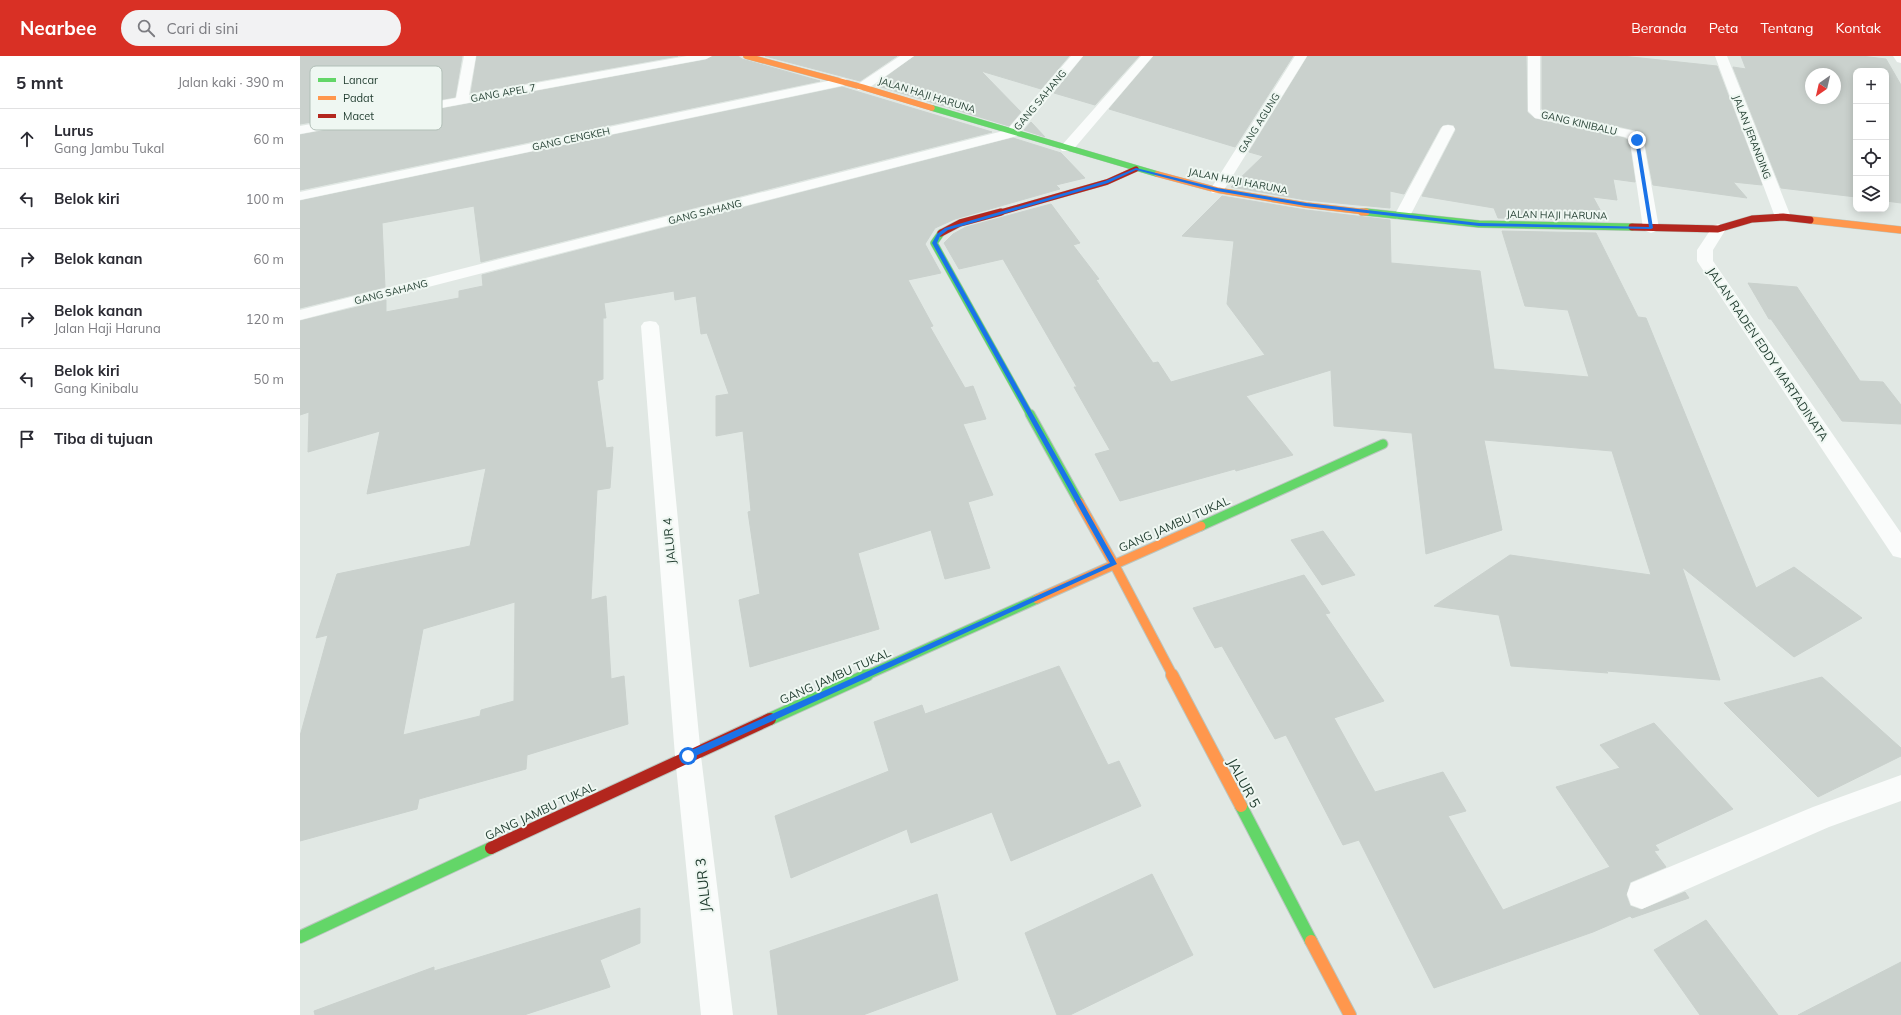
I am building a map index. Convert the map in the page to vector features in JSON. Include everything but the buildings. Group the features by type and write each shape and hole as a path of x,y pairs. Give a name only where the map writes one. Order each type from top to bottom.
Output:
{"street":[{"path":"462,100 470,56"},
{"name":"GANG APEL 7","path":"442,104 706,56"},
{"name":"JALAN HAJI HARUNA","path":"746,56 862,87 1136,169 1217,190 1306,205 1479,224 1718,229"},
{"path":"862,87 908,56"},
{"name":"GANG SAHANG","path":"300,315 1012,133 1077,56"},
{"path":"1067,148 1147,56"},
{"name":"GANG AGUNG","path":"1217,190 1301,56"},
{"name":"GANG KINIBALU","path":"1534,56 1534,111 1540,115 1628,134 1636,138 1651,228"},
{"name":"JALAN JERANDING","path":"1721,56 1783,217"},
{"path":"1899,56 1901,60"},
{"name":"GANG CENGKEH","path":"300,196 842,82"},
{"name":"GANG APEL 7","path":"300,130 310,128"},
{"path":"1402,216 1448,129"},
{"name":"JALUR 5","path":"1136,169 1107,182 960,224 947,229 938,235 934,243 1114,564 1350,1015"},
{"path":"1718,229 1752,219 1783,217 1901,230"},
{"name":"JALAN RADEN EDDY MARTADINATA","path":"1718,229 1705,250 1705,261 1901,550"},
{"name":"JALUR 4","path":"650,326 688,756"},
{"name":"GANG JAMBU TUKAL","path":"300,937 688,756 1382,444"},
{"name":"JALUR 3","path":"688,756 717,1015"},
{"path":"1642,894 1823,816 1901,788"}],"traffic: fast":[{"path":"932,108 1157,174"},
{"path":"1366,212 1479,224 1632,227"},
{"path":"941,233 934,243 1079,502"},
{"path":"1201,526 1383,444"},
{"path":"770,719 1037,599"},
{"path":"1241,806 1311,941"},
{"path":"300,937 491,848"}],"traffic: slow":[{"path":"746,56 862,87 932,108"},
{"path":"1157,174 1217,190 1306,205 1366,212"},
{"path":"1810,220 1901,230"},
{"path":"1079,502 1114,564 1241,806"},
{"path":"1037,599 1201,526"},
{"path":"1311,941 1350,1015"}],"traffic: jam":[{"path":"941,233 960,223 1107,182 1136,169"},
{"path":"1632,227 1718,229 1752,219 1783,217 1810,220"},
{"path":"491,848 770,719"}],"route":[{"path":"688,756 1114,564 934,243 938,235 947,229 1107,182 1136,169 1217,190 1306,205 1479,224 1651,228 1637,140"}]}
